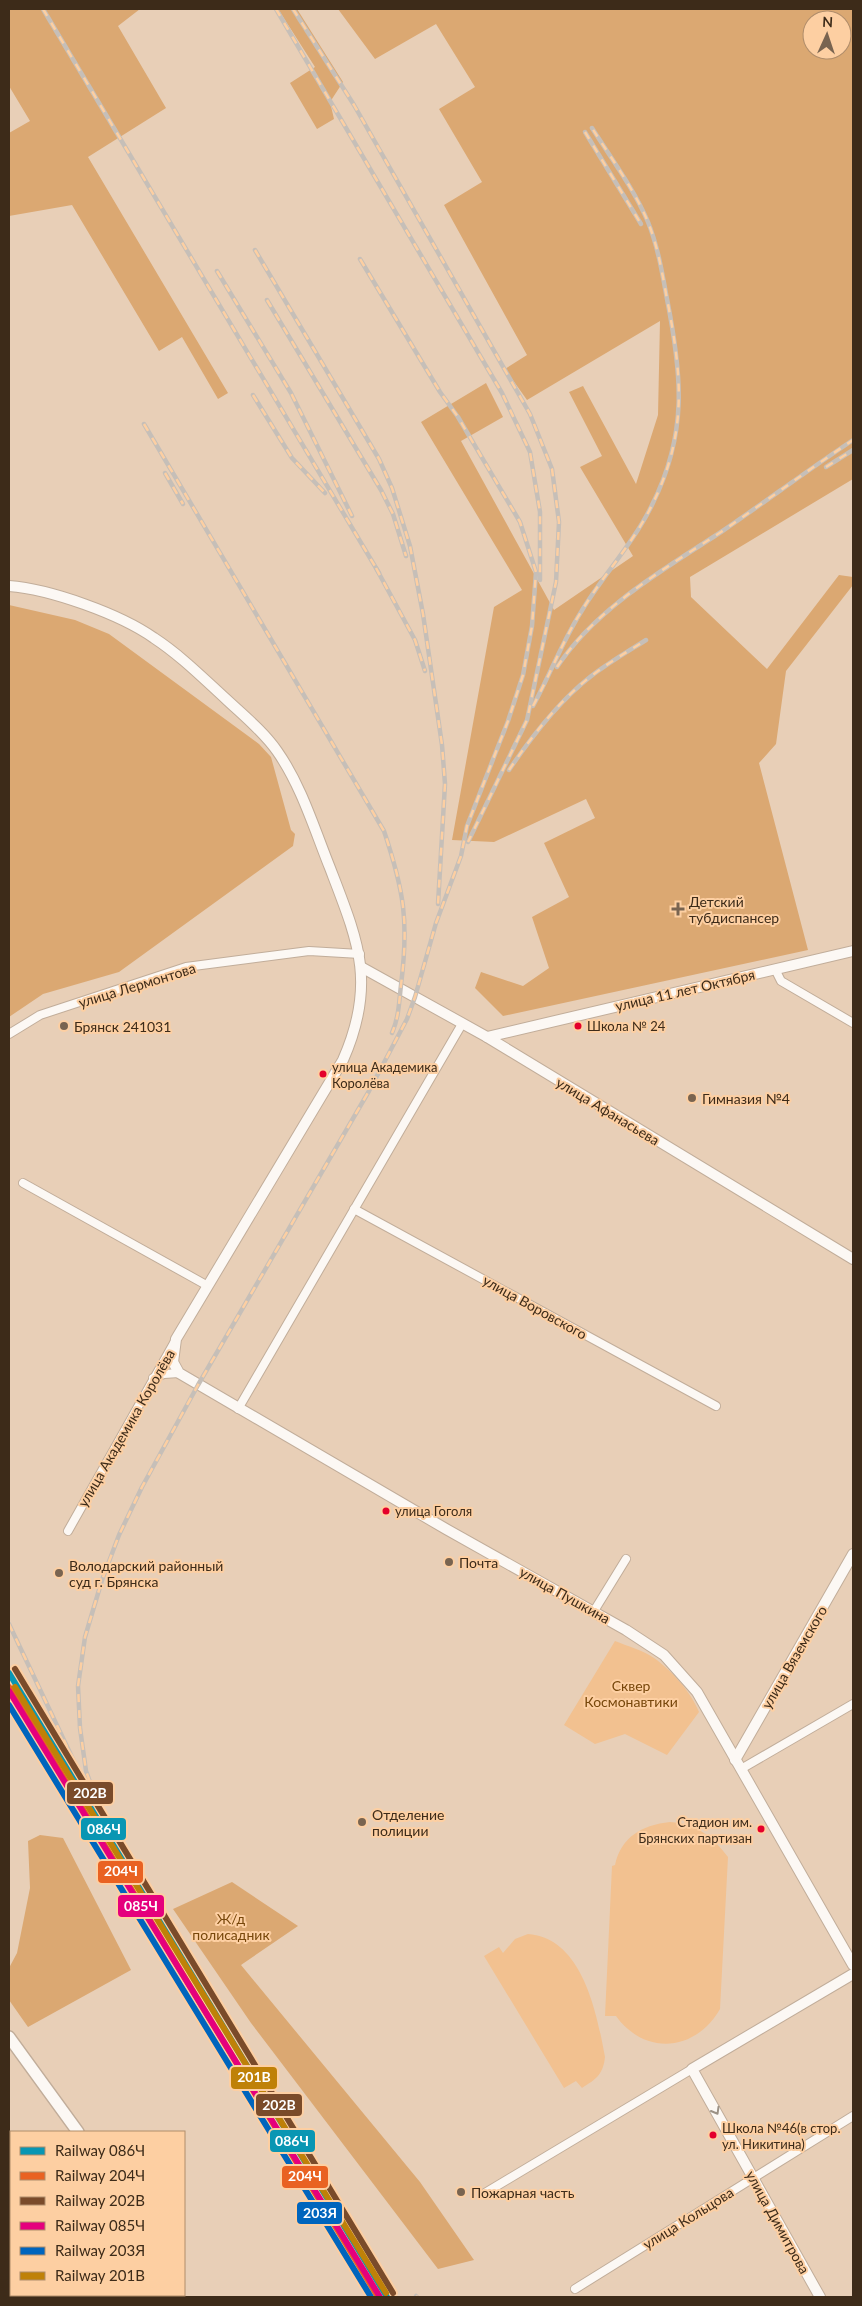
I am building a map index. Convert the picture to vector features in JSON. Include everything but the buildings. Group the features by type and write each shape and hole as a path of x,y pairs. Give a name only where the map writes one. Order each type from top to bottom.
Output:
{"main road":[{"name":"улица Академика Королёва","path":"9,586 27,588 86,605 154,637 255,726 276,750 304,803 353,928 360,954 361,996 356,1025 343,1060 176,1339"},
{"name":"улица 11 лет Октября","path":"487,1037 853,951"},
{"name":"улица Афанасьева","path":"361,967 487,1037 853,1259"},
{"path":"176,1339 173,1362 179,1373"},
{"name":"улица Пушкина","path":"179,1373 238,1409 594,1611 664,1656 697,1692 853,1965"},
{"name":"улица Вяземского","path":"738,1764 853,1554"},
{"path":"692,2069 853,1974"},
{"path":"9,2037 77,2131"},
{"name":"улица Димитрова","path":"692,2069 820,2297"}],"street":[{"name":"улица Лермонтова","path":"9,1034 40,1016 186,967 309,951 360,954"},
{"path":"775,970 781,980 853,1023"},
{"path":"238,1409 462,1024"},
{"path":"24,1183 208,1286"},
{"name":"улица Воровского","path":"354,1209 716,1406"},
{"name":"улица Академика Королёва","path":"68,1531 176,1339"},
{"path":"153,1378 164,1374 179,1373"},
{"path":"594,1611 626,1559"},
{"path":"738,1764 853,1704"},
{"path":"485,2193 692,2069"},
{"name":"улица Кольцова","path":"575,2288 853,2116"}],"green space":[{"path":"9,9 140,9 118,26 166,108 88,157 228,393 218,399 182,337 159,351 72,205 9,216 9,133 30,121 9,86"},
{"path":"278,9 297,9 343,82 330,102 334,119 317,129 290,83 315,67"},
{"path":"338,9 853,9 853,479 690,577 691,597 767,669 839,575 853,577 853,585 786,671 776,744 759,763 808,950 503,1016 475,988 481,972 523,986 549,968 532,917 569,897 544,843 595,818 586,799 494,842 452,840 494,607 522,590 421,422 486,383 503,417 461,441 554,610 633,556 580,467 602,456 569,392 583,386 636,484 658,415 660,321 527,400 505,369 527,355 444,205 482,182 439,109 475,87 436,24 375,59"},
{"path":"9,605 75,620 109,634 259,744 271,757 291,830 295,834 293,846 119,972 43,994 9,1017"},
{"name":"Сквер Космонавтики","path":"615,1641 645,1653 660,1663 686,1689 699,1712 667,1755 625,1734 595,1744 564,1725"},
{"name":"Стадион им. Брянских партизан","path":"670,1822 688,1825 703,1832 728,1857 720,2009 710,2023 697,2034 684,2041 670,2044 655,2043 641,2038 628,2029 616,2016 605,2016 612,1866 615,1865 622,1847 634,1834 650,1826"},
{"path":"40,1835 63,1838 131,1970 28,2027 9,2000 9,1968 17,1953 30,1888 28,1841"},
{"name":"Ж/д полисадник","path":"232,1882 298,1926 241,1965 420,2182 474,2260 438,2269 251,2023 173,1909"},
{"path":"528,1934 547,1939 562,1949 574,1963 592,2000 605,2057 601,2072 582,2088 576,2081 564,2088 484,1956 499,1947 503,1953 515,1939"},
{"path":"9,2261 10,2296 43,2297 9,2297"}],"railway":[{"path":"43,9 379,573"},
{"path":"276,9 502,393 530,452 540,512 540,580"},
{"path":"293,9 354,105 530,414 552,469 559,522 556,582 527,720 468,842"},
{"path":"533,706 574,623 636,533 652,505 664,479 677,428 679,403 676,353 663,279 654,241 648,222 636,198 592,128"},
{"path":"585,132 641,224"},
{"path":"255,250 379,459 392,488 410,546 423,614 442,745 445,784 438,904"},
{"path":"186,1965 118,1845 97,1801 86,1771 80,1728 78,1686 85,1637 102,1580 119,1535 142,1487 198,1385 369,1091 407,1019 436,923 461,856 467,826 508,721 523,675 532,626 536,572 520,522 458,417 440,392 360,259"},
{"path":"217,271 291,393 352,516"},
{"path":"267,300 381,490 393,514 406,556"},
{"path":"253,395 292,458 325,493"},
{"path":"144,424 384,831 400,889 405,942 399,1003 392,1033"},
{"path":"557,667 591,626 611,608 654,576 853,440"},
{"path":"826,467 853,450"},
{"path":"165,473 183,504"},
{"path":"376,568 415,640 425,671"},
{"path":"509,770 536,732 567,697 597,672 646,640"},
{"path":"9,1624 89,1793"}],"rail line":[{"name":"202В","path":"15,1669 393,2293"},
{"name":"086Ч","path":"9,1673 387,2297"},
{"name":"204Ч","path":"9,1687 378,2297"},
{"name":"201В","path":"15,1687 386,2293"},
{"name":"085Ч","path":"9,1691 380,2297"},
{"name":"203Я","path":"9,1705 371,2297"}],"place":[{"name":"Детский тубдиспансер","path":"678,909"},
{"name":"Брянск 241031","path":"64,1026"},
{"name":"Школа № 24","path":"578,1026"},
{"name":"улица Академика Королёва","path":"323,1074"},
{"name":"Гимназия №4","path":"692,1098"},
{"name":"улица Гоголя","path":"386,1511"},
{"name":"Почта","path":"449,1562"},
{"name":"Володарский районный суд г. Брянска","path":"59,1573"},
{"name":"Отделение полиции","path":"362,1822"},
{"name":"Стадион им. Брянских партизан","path":"761,1829"},
{"name":"Школа №46(в стор. ул. Никитина)","path":"713,2135"},
{"name":"Пожарная часть","path":"461,2192"}]}
